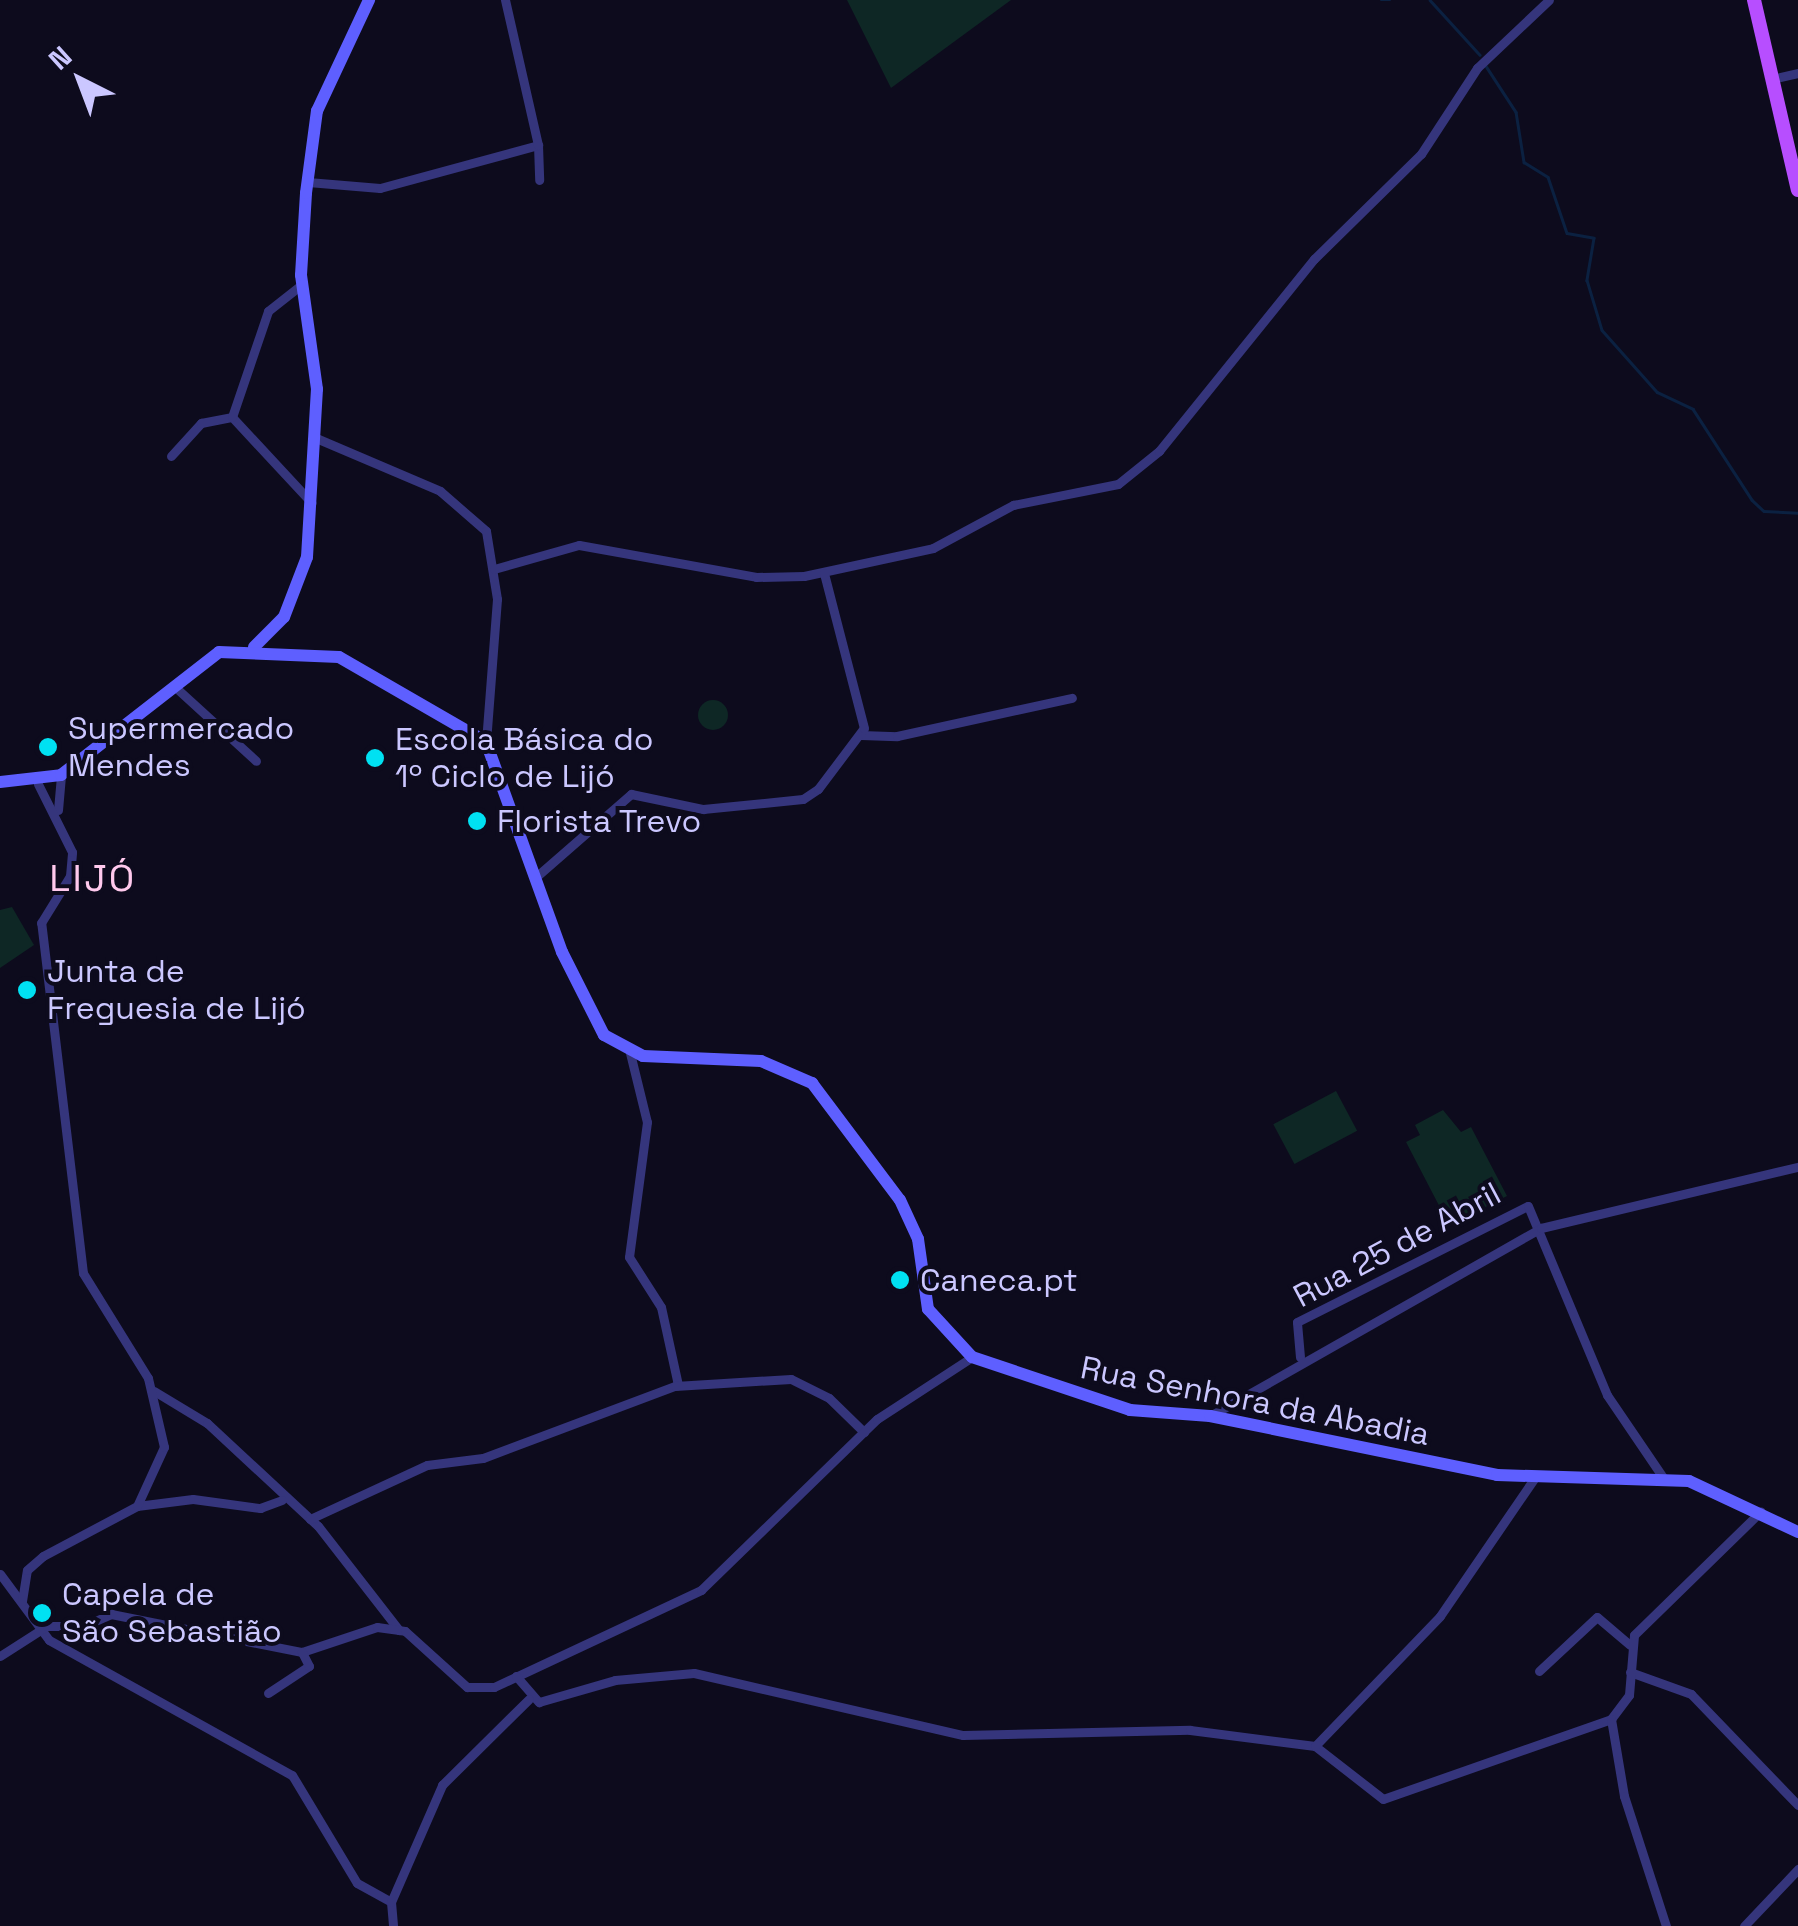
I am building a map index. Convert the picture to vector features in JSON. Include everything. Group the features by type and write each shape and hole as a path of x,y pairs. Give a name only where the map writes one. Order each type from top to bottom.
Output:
{"main road":[{"path":"254,647 297,591 314,504 316,438 301,285 308,182 317,110 370,0"},
{"path":"1754,0 1798,190"},
{"path":"0,782 38,784 61,775 219,652 254,647 339,657 486,742 585,1006 604,1036 630,1053"},
{"name":"Rua Senhora da Abadia","path":"630,1053 783,1065 812,1083 900,1200 918,1239 928,1310 972,1357 1130,1410 1210,1416 1535,1477 1664,1479 1706,1485 1798,1532"}],"street":[{"path":"505,0 538,146 539,180"},
{"path":"494,569 579,545 756,576 824,573 933,548 1012,505 1087,495 1140,468 1314,259 1421,154 1477,68 1550,0"},
{"path":"1772,79 1798,73"},
{"path":"308,182 380,188 538,146"},
{"path":"232,417 268,311 301,285"},
{"path":"172,456 201,423 232,417"},
{"path":"232,417 314,504"},
{"path":"316,438 469,509 494,569 486,742"},
{"path":"824,573 861,735"},
{"path":"174,686 256,761"},
{"path":"537,876 631,794 702,809 803,799 861,735 897,736 1072,698"},
{"path":"61,775 58,810 70,876 41,923 83,1274 154,1391 164,1447 137,1506"},
{"path":"38,784 58,810"},
{"path":"630,1053 648,1122 628,1257 662,1307 678,1385"},
{"name":"Rua 25 de Abril","path":"1210,1416 1300,1356 1540,1228 1798,1167"},
{"name":"Rua 25 de Abril","path":"1300,1356 1297,1322 1511,1210 1528,1206 1540,1228"},
{"path":"1540,1228 1607,1395 1664,1479"},
{"path":"154,1391 232,1444 282,1500 310,1519 399,1630 467,1688 516,1676 710,1584 864,1432 972,1357"},
{"path":"310,1519 427,1465 482,1458 678,1385 791,1379 829,1398 864,1432"},
{"path":"1315,1746 1440,1616 1535,1477"},
{"path":"0,1573 27,1570 137,1506 193,1500 260,1508 282,1500"},
{"path":"394,1926 391,1902 442,1785 529,1699 694,1673 962,1735 1190,1730 1315,1746 1383,1799 1611,1719 1629,1695 1630,1645 1761,1511"},
{"path":"22,1601 27,1570"},
{"path":"0,1573 22,1601 36,1630 292,1775 357,1883 391,1902"},
{"path":"0,1656 36,1630 135,1613 302,1652 377,1627 399,1630"},
{"path":"1539,1671 1597,1617 1630,1645"},
{"path":"268,1694 309,1666 302,1652"},
{"path":"1630,1672 1691,1694 1798,1804"},
{"path":"516,1676 529,1699"},
{"path":"1611,1719 1624,1796 1666,1926"},
{"path":"1744,1926 1798,1870"}],"green space":[{"path":"847,0 1011,0 891,88"},
{"path":"713,700 727,709 728,715 719,729 713,730 699,721 698,715 707,701"},
{"path":"12,907 34,945 0,968 0,910"},
{"path":"1336,1091 1357,1131 1294,1164 1273,1124"},
{"path":"1443,1110 1461,1132 1471,1127 1507,1196 1462,1219 1446,1219 1406,1142 1420,1135 1415,1125"}],"waterway":[{"path":"1381,0 1390,0"},
{"path":"1430,0 1480,55"},
{"path":"1486,66 1516,112 1524,162 1548,177 1567,233 1594,238 1587,280 1602,330 1657,392 1693,409 1752,500 1764,511 1798,513"}],"place":[{"name":"Supermercado Mendes","path":"48,747"},
{"name":"Escola Básica do 1º Ciclo de Lijó","path":"375,758"},
{"name":"Florista Trevo","path":"477,821"},
{"name":"Junta de Freguesia de Lijó","path":"27,990"},
{"name":"Caneca.pt","path":"900,1280"},
{"name":"Capela de São Sebastião","path":"42,1613"}],"district":[{"name":"LIJÓ","path":"93,879"}]}
